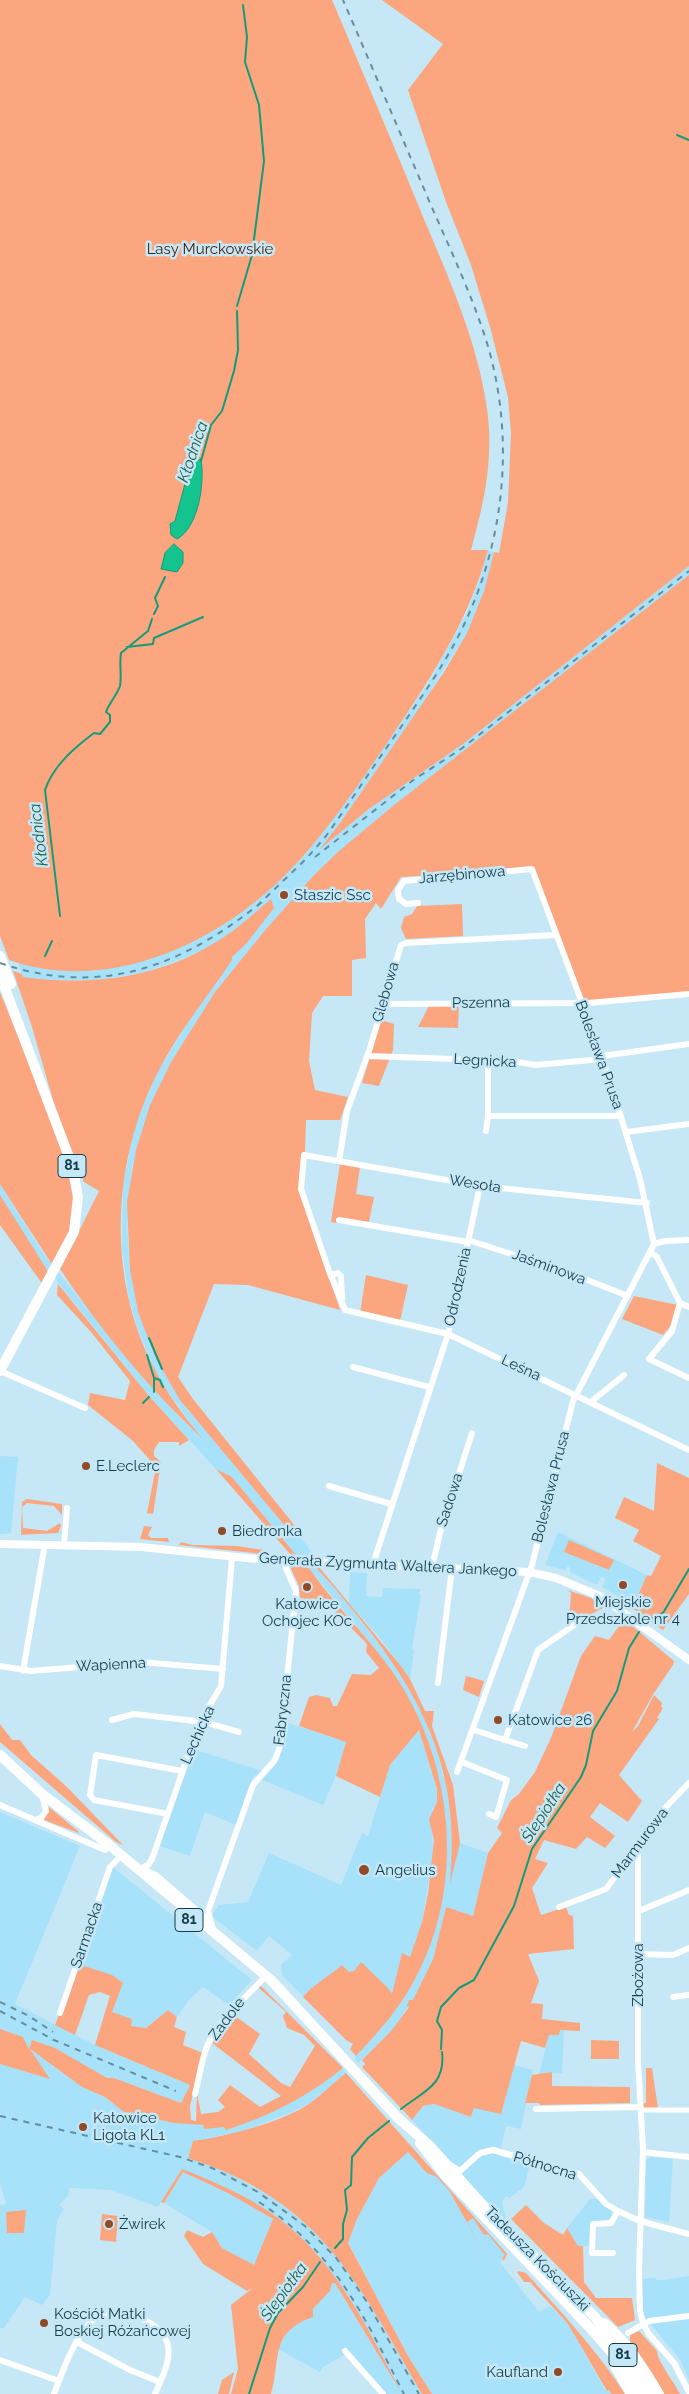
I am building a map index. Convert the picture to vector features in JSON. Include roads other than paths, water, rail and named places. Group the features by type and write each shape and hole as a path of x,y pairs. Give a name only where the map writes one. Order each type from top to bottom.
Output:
{"main road":[{"name":"81","path":"0,956 27,1027 45,1095"},
{"name":"81","path":"0,975 76,1180 77,1214 74,1232 65,1252 0,1371"},
{"name":"Tadeusza Kościuszki","path":"0,1755 42,1794 138,1867 271,1980 414,2134 444,2174 546,2280 601,2341 641,2394"},
{"name":"Tadeusza Kościuszki","path":"69,1816 105,1850 262,1980 289,2000"},
{"name":"Tadeusza Kościuszki","path":"414,2134 431,2147 481,2203 595,2317 650,2394"},
{"path":"595,2317 615,2332 659,2394"},
{"path":"601,2341 631,2394"}],"street":[{"name":"Jarzębinowa","path":"418,903 406,904 399,899 398,890 404,881 532,869"},
{"name":"Bolesława Prusa","path":"457,1772 474,1730 529,1572 576,1394 651,1254 654,1244 647,1203 602,1057 532,869"},
{"name":"Glebowa","path":"339,1160 347,1111 367,1056 398,950 402,944 556,935"},
{"name":"Pszenna","path":"382,1004 581,1002 689,994"},
{"name":"Legnicka","path":"367,1056 519,1061 536,1065 689,1044"},
{"path":"486,1131 488,1116 488,1060"},
{"path":"488,1116 621,1116"},
{"path":"626,1132 689,1124"},
{"name":"Wesoła","path":"345,1310 301,1189 304,1155 480,1186 647,1203"},
{"name":"Odrodzenia","path":"373,1564 429,1387 448,1334 480,1186"},
{"name":"Jaśminowa","path":"339,1220 468,1241 542,1264 628,1296"},
{"path":"654,1244 666,1241 689,1240"},
{"path":"651,1254 657,1257 680,1303 689,1307"},
{"path":"680,1303 672,1331 649,1359 689,1378"},
{"name":"Leśna","path":"345,1310 448,1334 592,1401 689,1450"},
{"path":"353,1366 429,1387"},
{"path":"0,1371 85,1408"},
{"path":"592,1401 624,1376"},
{"name":"Sadowa","path":"432,1567 440,1533 472,1433"},
{"path":"329,1486 391,1504"},
{"path":"64,1545 68,1508"},
{"name":"Generała Zygmunta Waltera Jankego","path":"0,1544 152,1548 232,1558 529,1572 556,1578 600,1596 689,1660"},
{"path":"23,1671 45,1544"},
{"name":"Lechicka","path":"152,1859 200,1722 221,1686 232,1558"},
{"name":"Fabryczna","path":"215,1932 210,1922 208,1911 253,1785 275,1760 280,1746 296,1591 286,1569 285,1561"},
{"path":"438,1683 452,1568"},
{"path":"505,1740 538,1650 577,1623"},
{"name":"Wapienna","path":"0,1666 23,1671 141,1662 223,1668"},
{"path":"112,1720 134,1714 200,1722 239,1732"},
{"path":"474,1730 525,1746"},
{"path":"168,1814 94,1800 90,1795 96,1755 182,1771"},
{"path":"462,1762 507,1780 496,1817 489,1814"},
{"name":"Marmurowa","path":"559,1907 606,1889 666,1807 689,1783"},
{"path":"33,1820 41,1818 46,1811 42,1794"},
{"path":"0,1805 105,1850"},
{"name":"Zbożowa","path":"638,1844 639,1911 637,1954 642,2152 639,2297 642,2323"},
{"path":"138,1867 148,1865 152,1859"},
{"path":"152,1859 153,1873"},
{"name":"Sarmacka","path":"60,2013 110,1867 117,1860"},
{"path":"138,1867 153,1873 210,1922"},
{"path":"639,1911 689,1890"},
{"path":"198,1912 208,1911"},
{"path":"637,1954 673,1955 689,1948"},
{"name":"Zadole","path":"195,2094 206,2049 213,2035 229,2012 262,1980"},
{"path":"673,1997 689,1995"},
{"path":"536,2109 641,2108 689,2110"},
{"name":"Północna","path":"431,2147 441,2154 456,2170 460,2171 480,2153 493,2150 579,2174 606,2204 618,2211 640,2221 689,2234"},
{"path":"642,2152 689,2157"},
{"path":"613,2253 592,2253 593,2224 611,2223 618,2211"},
{"path":"54,2394 77,2342 88,2326 101,2316 126,2315 144,2320 158,2329 167,2340 169,2356 155,2394"},
{"path":"615,2332 628,2333 642,2323 689,2316"},
{"path":"642,2323 674,2363 689,2392"},
{"path":"626,2346 628,2333"},
{"path":"77,2342 130,2370 160,2382"},
{"path":"345,2351 382,2394"},
{"path":"0,2360 59,2380"}],"waterway":[{"name":"Kłodnica","path":"237,306 252,255 264,161 259,105 245,62 247,37 243,5"},
{"path":"677,135 689,140"},
{"name":"Kłodnica","path":"201,461 211,425 222,411 234,371 238,350 237,311"},
{"name":"Kłodnica","path":"154,614 158,606 155,598 165,577"},
{"path":"127,647 153,644 154,638 203,617"},
{"name":"Kłodnica","path":"60,916 45,790 53,773 65,758 94,733 100,734 110,722 110,715 106,712 120,686 121,653 148,631 152,619"},
{"name":"Kłodnica","path":"45,956 52,941"},
{"path":"149,1338 162,1369"},
{"path":"147,1355 154,1378 154,1392"},
{"path":"154,1378 160,1380 163,1387"},
{"path":"143,1403 149,1397"},
{"name":"Ślepiotka","path":"650,1619 663,1613 689,1569"},
{"name":"Ślepiotka","path":"441,2049 442,2030 437,2021 441,2007 459,1988 474,1980 514,1906 532,1849 581,1777 586,1765 593,1731 617,1691 629,1648 639,1632"},
{"name":"Ślepiotka","path":"401,2109 425,2092 437,2080 441,2072 442,2052"},
{"name":"Ślepiotka","path":"335,2248 343,2239 343,2224 347,2210 345,2190 351,2185 352,2157 368,2138 389,2121"},
{"name":"Ślepiotka","path":"249,2394 270,2328 278,2313 303,2287 320,2262"}],"railway":[{"path":"257,906 307,858 326,836 445,660 461,631 481,584 498,516 502,481 501,412 487,343 475,307 343,0"},
{"path":"315,857 412,781 461,749 689,571"},
{"path":"0,963 37,973 72,977 106,976 139,970 171,959 202,943 262,902"},
{"path":"0,2002 29,2016 53,2032"},
{"path":"0,2011 54,2040 176,2091"},
{"path":"0,2116 180,2157 212,2168 258,2192 305,2226 337,2259 367,2302 419,2394"},
{"path":"259,2202 285,2221 328,2264 361,2312 404,2394"}],"place":[{"name":"Staszic Ssc","path":"284,895"},
{"name":"E.Leclerc","path":"86,1466"},
{"name":"Biedronka","path":"222,1531"},
{"name":"Miejskie Przedszkole nr 4","path":"623,1585"},
{"name":"Katowice Ochojec KOc","path":"307,1587"},
{"name":"Katowice 26","path":"498,1720"},
{"name":"Angelius","path":"364,1870"},
{"name":"Katowice Ligota KL1","path":"83,2127"},
{"name":"Żwirek","path":"109,2224"},
{"name":"Kościół Matki Boskiej Różańcowej","path":"44,2323"},
{"name":"Kaufland","path":"558,2372"}],"park label":[{"name":"Lasy Murckowskie","path":"210,249"}]}
